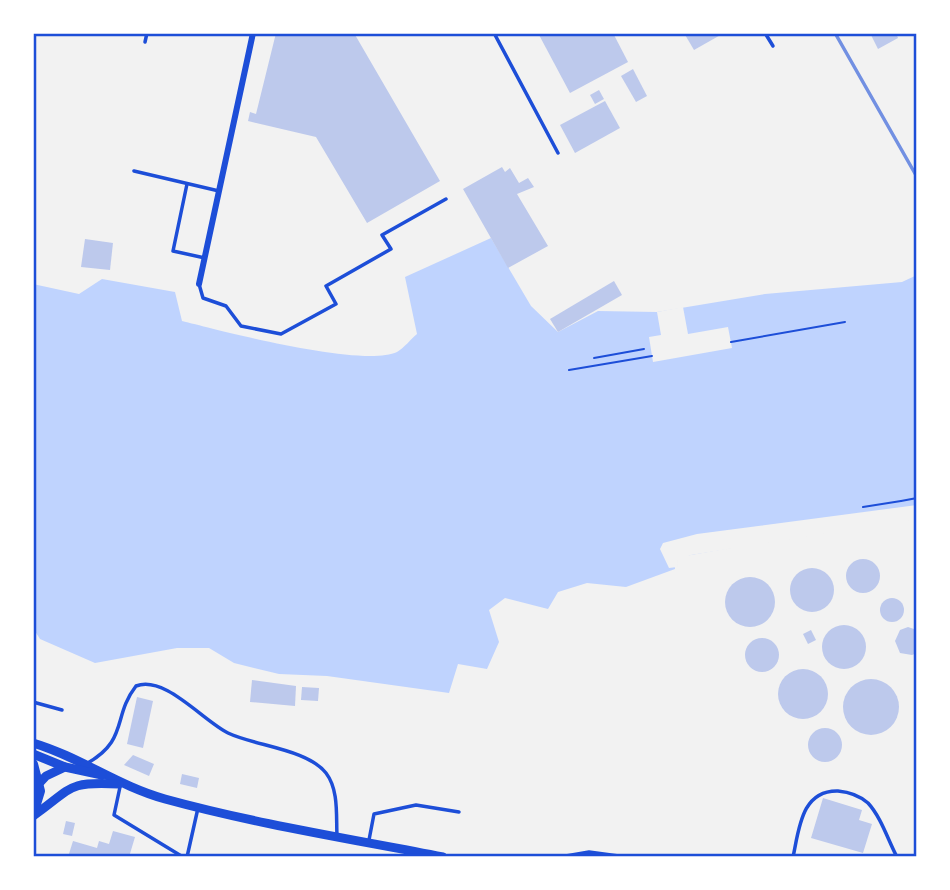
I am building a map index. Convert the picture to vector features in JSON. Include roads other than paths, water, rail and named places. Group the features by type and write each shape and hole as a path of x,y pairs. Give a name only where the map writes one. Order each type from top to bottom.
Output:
{"main road":[{"path":"33,743 66,753 121,785"},
{"path":"33,754 65,767 107,775"},
{"path":"33,764 37,786 33,815"},
{"path":"37,786 65,767"},
{"path":"33,815 56,800 63,791 76,785 88,782 121,785 198,806 443,857"}],"street":[{"path":"199,284 253,33"}],"lane":[{"path":"145,42 147,33"},
{"path":"494,33 558,153"},
{"path":"765,33 773,47"},
{"path":"134,171 219,191"},
{"path":"187,184 173,251 205,258"},
{"path":"199,284 203,298 226,306 241,326 281,334 336,304 326,286 391,249 382,235 446,199"},
{"path":"86,764 104,754 115,740 136,686 143,684 164,687 228,733 315,763 332,786 337,836"},
{"path":"33,702 62,710"},
{"path":"121,785 114,815 185,857 198,806"},
{"path":"793,857 801,818 807,806 823,793 837,791 852,793 866,802 897,857"},
{"path":"369,842 374,814 416,805 459,812"},
{"path":"560,857 589,852 626,857"}],"water":[{"path":"491,238 531,306 558,332 598,311 657,312 765,294 902,282 917,275 917,515 674,558 675,569 626,587 587,583 558,592 548,609 505,598 489,610 499,642 487,669 458,664 449,693 327,676 279,674 234,663 209,648 177,648 95,663 40,639 33,628 33,284 79,294 102,279 175,292 182,321 324,352 379,356 397,352 417,334 405,277"}],"railway":[{"path":"835,33 917,177"}]}
